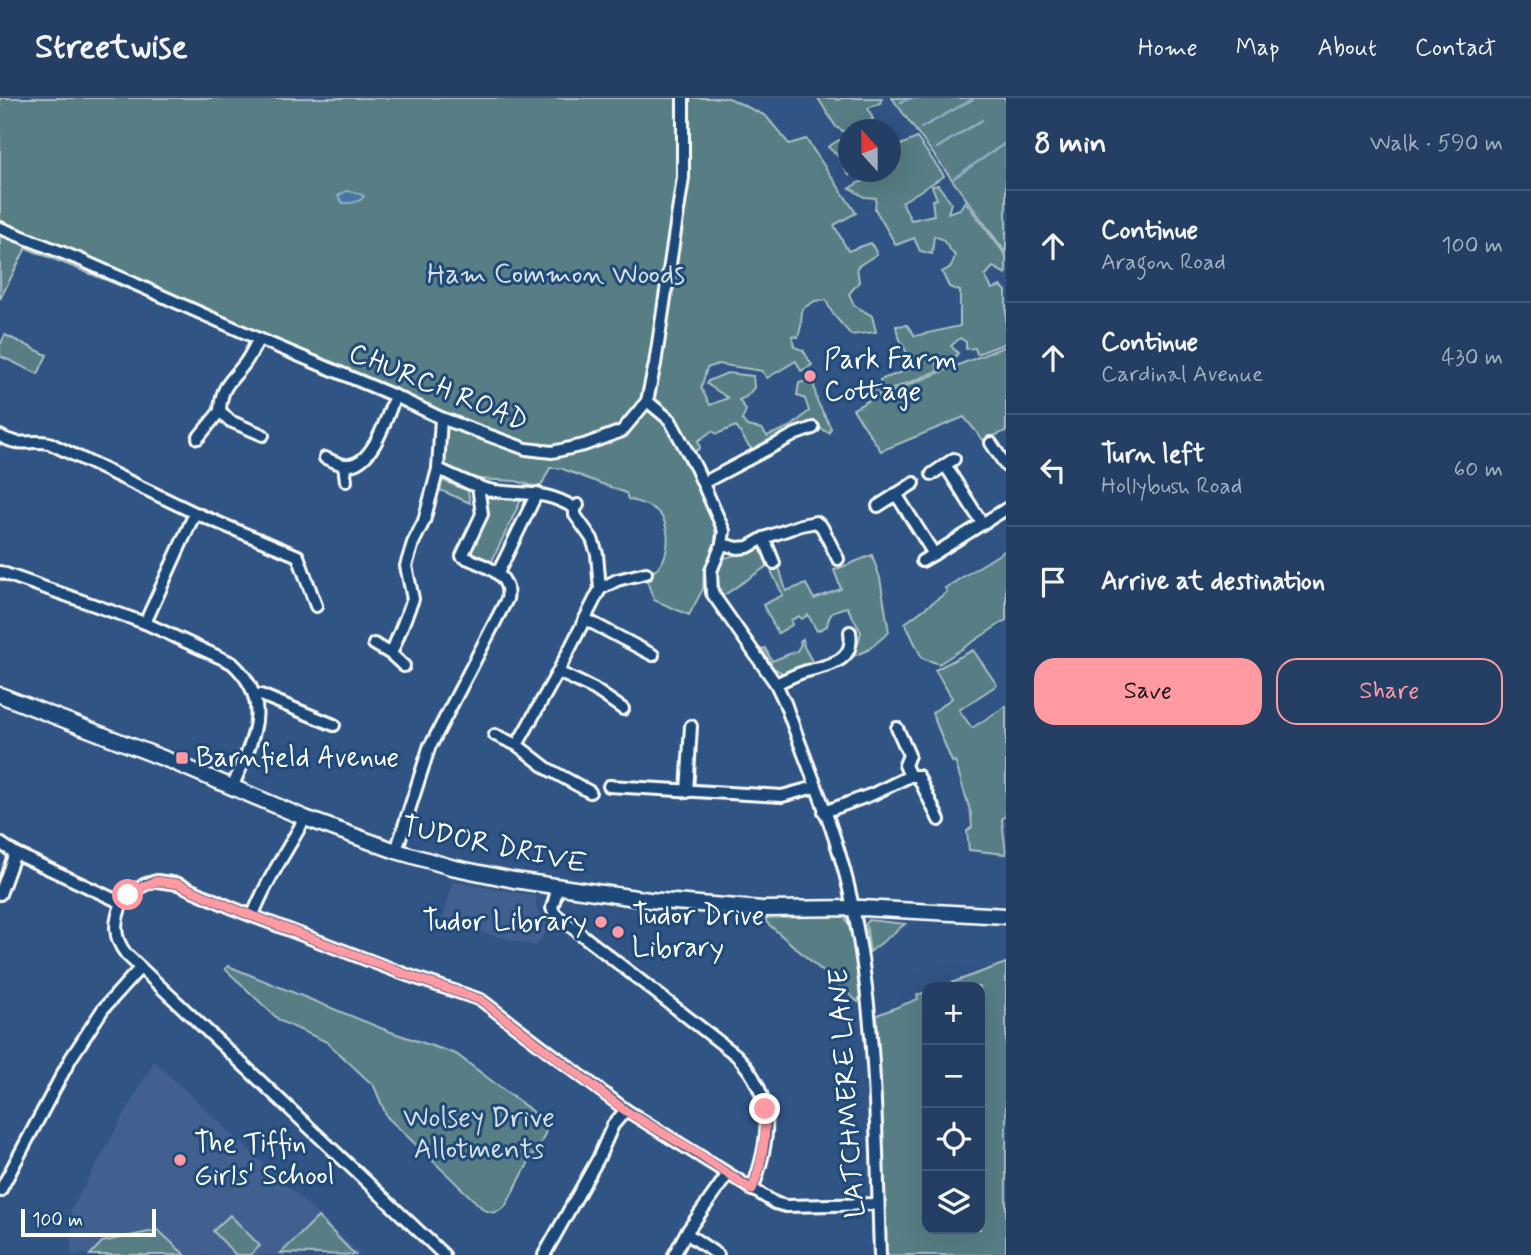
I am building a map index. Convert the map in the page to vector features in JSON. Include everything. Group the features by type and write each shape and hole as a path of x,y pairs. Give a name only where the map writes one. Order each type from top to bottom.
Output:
{"street":[{"name":"CHURCH ROAD","path":"0,229 81,260 441,418 526,449 552,452 584,445 622,431 647,401 683,178 683,98"},
{"path":"198,439 220,411 224,386 246,362 259,339"},
{"path":"325,458 350,466 373,450 395,396"},
{"name":"LATCHMERE LANE","path":"647,401 670,420 703,483 724,531 722,544 711,571 712,593 776,684 843,866 862,954 871,1015 880,1255"},
{"path":"220,411 230,421 263,435"},
{"path":"391,654 413,599 406,566 424,521 438,470 441,418"},
{"path":"703,483 796,433 813,428"},
{"path":"0,436 13,443 49,443 195,513 298,556 316,606"},
{"path":"991,443 1006,466"},
{"path":"932,474 950,462 982,523"},
{"path":"344,466 346,481"},
{"path":"438,470 495,491 537,493 577,506 575,515 592,539 597,554 600,589 558,672 517,744"},
{"path":"878,506 914,483"},
{"path":"396,851 431,744 507,600 508,588 498,573 463,556 482,514 478,486"},
{"path":"498,573 537,493"},
{"path":"896,494 934,554"},
{"path":"922,561 1006,509"},
{"path":"145,623 195,513"},
{"path":"722,544 737,548 748,547 764,538 816,522 822,527 838,559"},
{"path":"764,538 774,563"},
{"path":"0,572 145,623 232,663 249,682 256,695 258,712 254,736 232,788"},
{"path":"600,589 617,580 646,573"},
{"path":"585,619 653,655"},
{"path":"776,684 837,662 849,651 852,644 850,632"},
{"path":"374,645 391,654 404,666"},
{"path":"558,672 594,688 622,709"},
{"name":"TUDOR DRIVE","path":"0,695 305,818 396,851 452,867 558,887 649,900 762,909 851,908 1006,916"},
{"path":"256,695 334,725"},
{"path":"687,792 691,726"},
{"path":"897,728 909,755 905,765 910,776"},
{"path":"495,735 517,744 548,769 590,792"},
{"path":"824,811 873,794 910,776 918,776 939,820"},
{"path":"609,786 782,796 815,787"},
{"path":"253,915 264,887 305,818"},
{"path":"0,843 15,853 122,903"},
{"path":"0,894 15,853"},
{"path":"444,1255 126,954 117,939 116,922 122,903 136,889 157,881 167,882 407,975 481,1000 626,1111 775,1203 786,1206 878,1204"},
{"path":"558,887 552,908 555,914 736,1055 754,1074 764,1096 766,1122 760,1170 752,1190"},
{"path":"0,1191 71,1058 103,1009 140,968"},
{"path":"544,1255 598,1159 613,1125 626,1111"},
{"path":"674,1255 686,1233 728,1174"},
{"path":"686,1233 718,1255"}],"shaded area":[{"path":"346,191 364,196 352,203 343,203 338,196"},
{"path":"453,882 536,896 536,908 550,927 535,946 442,922"},
{"name":"The Tiffin Girls' School","path":"154,1061 361,1255 71,1255 71,1210"}],"green space":[{"name":"Ham Common Woods","path":"0,98 729,98 766,116 789,144 806,139 856,213 834,225 848,251 871,243 877,254 857,267 859,282 849,294 854,305 872,316 876,332 851,335 833,314 826,300 815,301 802,309 798,337 792,336 794,347 803,350 812,365 801,371 796,361 767,378 762,371 718,364 707,368 701,388 710,405 728,398 707,384 708,381 727,373 753,376 754,388 739,400 746,410 742,420 747,426 762,429 767,436 792,426 809,411 805,399 797,395 799,383 806,381 814,385 817,401 831,428 829,433 812,424 755,452 736,426 717,434 712,431 698,441 700,448 694,453 692,451 715,520 715,548 704,570 703,589 689,615 654,600 647,581 652,579 652,572 659,567 666,551 668,541 665,522 654,509 628,499 626,493 560,468 550,468 540,488 516,481 478,479 443,465 446,420 395,396 26,248 0,299"},
{"path":"818,98 882,98 880,103 868,108 873,119 838,119 838,128"},
{"path":"892,98 1006,98 1006,253"},
{"path":"917,138 944,176 902,202 911,220 934,215 932,200 937,199 932,186 938,185 951,203 948,213 960,209 965,201 1006,256 1006,274 993,267 985,276 992,289 1001,286 1006,291 1006,343 977,354 975,348 966,349 966,342 960,338 951,346 958,353 953,360 935,360 938,371 875,396 873,391 881,386 880,380 910,369 909,358 896,326 907,325 915,336 960,326 960,291 949,287 942,272 951,267 955,256 942,239 934,236 932,254 920,251 914,238 896,245 875,209 876,198 864,197 850,188 861,182 901,182 901,145"},
{"path":"838,141 838,156 828,147"},
{"path":"5,335 47,355 38,374 0,356 0,345"},
{"path":"1006,346 1006,431 983,440 964,417 881,451 853,409 868,401"},
{"path":"442,480 468,491 470,503 440,490"},
{"path":"483,497 521,500 491,563 466,554"},
{"path":"758,548 768,563 767,566 723,596 718,577 725,558"},
{"path":"1006,550 1006,620 939,664 922,658 905,623 947,592 945,588"},
{"path":"872,555 880,578 889,632 868,650 845,660 858,644 861,632 847,607 833,612 827,626 817,631 808,615 802,619 799,616 791,620 792,625 778,633 763,605 783,595 771,571 779,567 786,591 806,584 814,599 841,589 834,570"},
{"path":"803,639 804,647 812,661 786,675 773,668 762,649 765,648 772,661 797,651"},
{"path":"973,650 997,685 959,710 972,728 1006,706 1006,816 1002,819 1006,854 969,850 967,831 972,827 971,814 955,761 952,762 932,713 952,698 935,670"},
{"path":"843,915 853,942 860,996 858,1002 766,922 767,916"},
{"path":"869,920 905,924 870,952 866,924"},
{"path":"1006,963 1006,1255 885,1255 877,1015 918,999 917,995 922,994 922,1234 985,1234 985,982 954,982"},
{"name":"Wolsey Drive Allotments","path":"228,966 388,1031 456,1054 545,1121 543,1138 534,1154 528,1156 528,1164 505,1207 495,1212 484,1210 387,1117 374,1086 327,1042 280,1021 225,969"},
{"path":"230,1215 260,1246 250,1255 236,1255 213,1231"},
{"path":"318,1217 355,1255 281,1253"},
{"path":"158,1230 185,1255 90,1255 102,1242"}],"waterway":[{"path":"901,102 911,98"},
{"path":"921,128 975,98"},
{"path":"937,148 982,120"},
{"path":"954,178 1004,144"}],"place":[{"name":"Park Farm Cottage","path":"810,376"},
{"name":"Barnfield Avenue","path":"182,758"},
{"name":"Tudor Library","path":"601,922"},
{"name":"Tudor Drive Library","path":"618,932"},
{"name":"The Tiffin Girls' School","path":"180,1160"}],"route":[{"path":"128,895 157,881 178,884 237,910 407,975 481,1000 626,1111 752,1190 760,1170 765,1109"}]}
